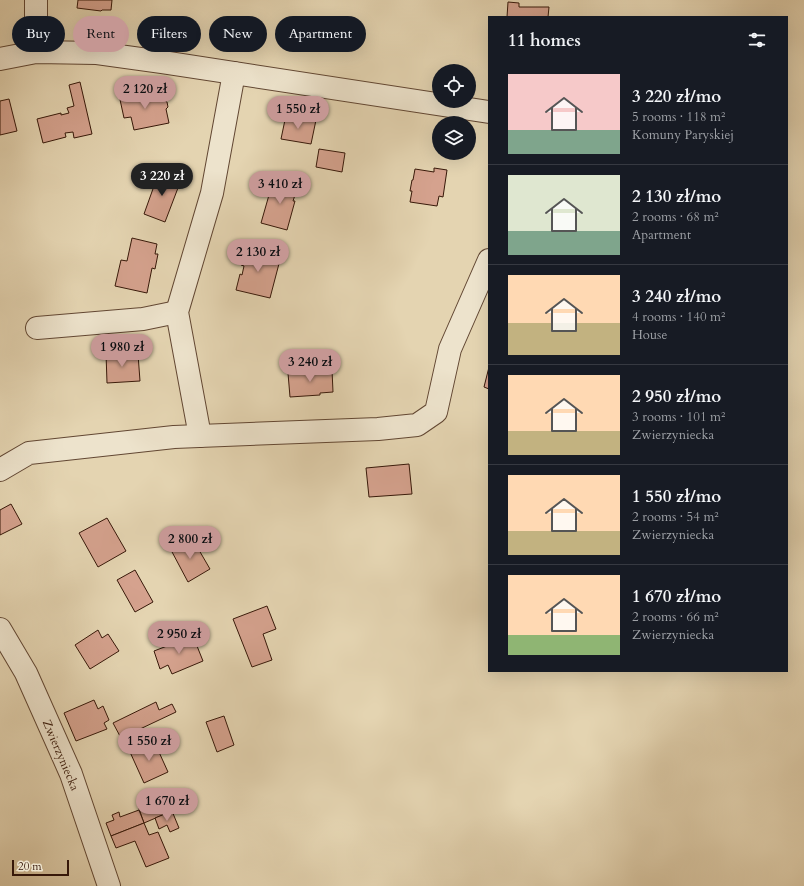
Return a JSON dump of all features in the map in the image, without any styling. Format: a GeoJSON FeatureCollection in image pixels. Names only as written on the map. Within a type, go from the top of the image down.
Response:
{"type":"FeatureCollection","features":[{"type":"Feature","properties":{"kind":"street"},"geometry":{"type":"LineString","coordinates":[[36,0],[36,16]]}},
{"type":"Feature","properties":{"kind":"street"},"geometry":{"type":"LineString","coordinates":[[0,59],[36,52],[97,54],[162,62],[488,112]]}},
{"type":"Feature","properties":{"kind":"street"},"geometry":{"type":"LineString","coordinates":[[200,436],[177,312],[212,193],[234,73]]}},
{"type":"Feature","properties":{"kind":"street"},"geometry":{"type":"LineString","coordinates":[[0,470],[29,453],[174,437],[378,429],[417,425],[436,412],[450,349],[488,262]]}},
{"type":"Feature","properties":{"kind":"street"},"geometry":{"type":"LineString","coordinates":[[37,328],[143,319],[177,312]]}},
{"type":"Feature","properties":{"kind":"street","name":"Zwierzyniecka"},"geometry":{"type":"LineString","coordinates":[[0,629],[26,673],[71,774],[109,886]]}},
{"type":"Feature","properties":{"kind":"building"},"geometry":{"type":"Polygon","coordinates":[[[78,0],[112,0],[111,10],[101,11],[77,8],[78,0]]]}},
{"type":"Feature","properties":{"kind":"building"},"geometry":{"type":"Polygon","coordinates":[[[508,2],[519,3],[519,7],[549,7],[548,16],[507,16],[508,2]]]}},
{"type":"Feature","properties":{"kind":"building"},"geometry":{"type":"Polygon","coordinates":[[[80,82],[92,134],[74,138],[73,132],[65,133],[66,137],[43,143],[37,119],[61,113],[61,115],[69,113],[67,108],[74,106],[69,85],[80,82]]]}},
{"type":"Feature","properties":{"kind":"building"},"geometry":{"type":"Polygon","coordinates":[[[138,91],[139,97],[163,92],[164,100],[167,102],[168,107],[166,109],[169,123],[134,130],[131,117],[124,118],[119,95],[138,91]]]}},
{"type":"Feature","properties":{"kind":"building"},"geometry":{"type":"Polygon","coordinates":[[[9,99],[17,131],[0,135],[0,101],[9,99]]]}},
{"type":"Feature","properties":{"kind":"building"},"geometry":{"type":"Polygon","coordinates":[[[286,115],[316,120],[311,144],[281,139],[286,115]]]}},
{"type":"Feature","properties":{"kind":"building"},"geometry":{"type":"Polygon","coordinates":[[[319,149],[345,153],[342,172],[316,167],[319,149]]]}},
{"type":"Feature","properties":{"kind":"building"},"geometry":{"type":"Polygon","coordinates":[[[434,168],[447,170],[443,197],[439,196],[437,206],[410,202],[412,191],[410,191],[415,169],[434,172],[434,168]]]}},
{"type":"Feature","properties":{"kind":"building"},"geometry":{"type":"Polygon","coordinates":[[[159,172],[181,180],[165,222],[144,214],[159,172]]]}},
{"type":"Feature","properties":{"kind":"building"},"geometry":{"type":"Polygon","coordinates":[[[274,179],[298,186],[293,201],[295,201],[287,230],[261,223],[274,179]]]}},
{"type":"Feature","properties":{"kind":"building"},"geometry":{"type":"Polygon","coordinates":[[[132,238],[157,244],[155,254],[158,254],[155,269],[152,268],[147,293],[115,286],[121,260],[127,261],[132,238]]]}},
{"type":"Feature","properties":{"kind":"building"},"geometry":{"type":"Polygon","coordinates":[[[246,247],[281,256],[270,298],[236,290],[240,274],[242,275],[244,266],[241,265],[246,247]]]}},
{"type":"Feature","properties":{"kind":"building"},"geometry":{"type":"Polygon","coordinates":[[[118,352],[118,355],[138,354],[140,381],[107,383],[106,353],[118,352]]]}},
{"type":"Feature","properties":{"kind":"building"},"geometry":{"type":"Polygon","coordinates":[[[332,370],[333,392],[320,393],[320,395],[290,397],[288,373],[332,370]]]}},
{"type":"Feature","properties":{"kind":"building"},"geometry":{"type":"Polygon","coordinates":[[[488,371],[488,389],[484,387],[488,371]]]}},
{"type":"Feature","properties":{"kind":"building"},"geometry":{"type":"Polygon","coordinates":[[[409,464],[412,494],[369,497],[366,468],[409,464]]]}},
{"type":"Feature","properties":{"kind":"building"},"geometry":{"type":"Polygon","coordinates":[[[11,504],[22,524],[0,535],[0,510],[11,504]]]}},
{"type":"Feature","properties":{"kind":"building"},"geometry":{"type":"Polygon","coordinates":[[[107,518],[126,551],[98,567],[79,533],[107,518]]]}},
{"type":"Feature","properties":{"kind":"building"},"geometry":{"type":"Polygon","coordinates":[[[192,538],[210,569],[188,582],[171,550],[192,538]]]}},
{"type":"Feature","properties":{"kind":"building"},"geometry":{"type":"Polygon","coordinates":[[[135,570],[153,602],[135,612],[117,580],[135,570]]]}},
{"type":"Feature","properties":{"kind":"building"},"geometry":{"type":"Polygon","coordinates":[[[267,606],[276,629],[263,634],[272,660],[252,667],[233,619],[267,606]]]}},
{"type":"Feature","properties":{"kind":"building"},"geometry":{"type":"Polygon","coordinates":[[[98,630],[102,638],[108,634],[119,651],[90,669],[75,645],[98,630]]]}},
{"type":"Feature","properties":{"kind":"building"},"geometry":{"type":"Polygon","coordinates":[[[193,636],[203,661],[172,674],[168,665],[160,669],[154,651],[193,636]]]}},
{"type":"Feature","properties":{"kind":"building"},"geometry":{"type":"Polygon","coordinates":[[[94,700],[98,709],[103,706],[109,720],[104,723],[107,729],[76,741],[64,713],[94,700]]]}},
{"type":"Feature","properties":{"kind":"building"},"geometry":{"type":"Polygon","coordinates":[[[156,702],[159,710],[172,704],[176,712],[121,738],[113,723],[156,702]]]}},
{"type":"Feature","properties":{"kind":"building"},"geometry":{"type":"Polygon","coordinates":[[[224,716],[234,745],[217,752],[206,722],[224,716]]]}},
{"type":"Feature","properties":{"kind":"building"},"geometry":{"type":"Polygon","coordinates":[[[154,741],[168,772],[144,783],[130,752],[154,741]]]}},
{"type":"Feature","properties":{"kind":"building"},"geometry":{"type":"Polygon","coordinates":[[[167,798],[172,811],[144,823],[138,806],[145,804],[146,807],[167,798]]]}},
{"type":"Feature","properties":{"kind":"building"},"geometry":{"type":"Polygon","coordinates":[[[139,810],[144,823],[111,836],[106,823],[114,820],[112,815],[119,812],[120,817],[139,810]]]}},
{"type":"Feature","properties":{"kind":"building"},"geometry":{"type":"Polygon","coordinates":[[[172,811],[179,828],[170,832],[167,825],[159,829],[155,818],[172,811]]]}},
{"type":"Feature","properties":{"kind":"building"},"geometry":{"type":"Polygon","coordinates":[[[144,823],[149,835],[158,832],[169,858],[146,867],[135,841],[116,848],[111,836],[144,823]]]}}]}
